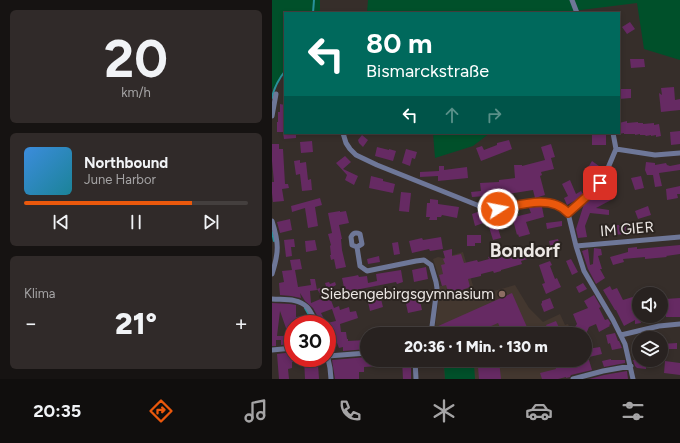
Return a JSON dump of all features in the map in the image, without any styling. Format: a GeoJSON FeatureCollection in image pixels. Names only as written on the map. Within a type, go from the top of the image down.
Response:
{"type":"FeatureCollection","features":[{"type":"Feature","properties":{"kind":"street"},"geometry":{"type":"LineString","coordinates":[[572,0],[577,12]]}},
{"type":"Feature","properties":{"kind":"street"},"geometry":{"type":"LineString","coordinates":[[272,116],[276,94]]}},
{"type":"Feature","properties":{"kind":"street"},"geometry":{"type":"LineString","coordinates":[[343,134],[346,143],[356,155],[377,166],[477,204],[498,209],[534,202],[544,202],[562,208],[568,213],[584,271],[621,335],[625,344],[633,379]]}},
{"type":"Feature","properties":{"kind":"street"},"geometry":{"type":"LineString","coordinates":[[568,213],[594,190],[605,175],[616,149],[613,134]]}},
{"type":"Feature","properties":{"kind":"street"},"geometry":{"type":"LineString","coordinates":[[616,149],[654,155],[680,153]]}},
{"type":"Feature","properties":{"kind":"street"},"geometry":{"type":"LineString","coordinates":[[272,221],[278,247],[277,259],[272,274]]}},
{"type":"Feature","properties":{"kind":"street","name":"IM GIER"},"geometry":{"type":"LineString","coordinates":[[576,246],[680,237]]}},
{"type":"Feature","properties":{"kind":"street"},"geometry":{"type":"LineString","coordinates":[[357,247],[360,266],[367,271],[424,260],[431,265],[437,288],[433,327]]}},
{"type":"Feature","properties":{"kind":"street"},"geometry":{"type":"LineString","coordinates":[[272,299],[299,301],[307,307],[312,315]]}},
{"type":"Feature","properties":{"kind":"street"},"geometry":{"type":"LineString","coordinates":[[621,335],[659,326],[680,324]]}},
{"type":"Feature","properties":{"kind":"street"},"geometry":{"type":"LineString","coordinates":[[272,350],[284,349]]}},
{"type":"Feature","properties":{"kind":"street"},"geometry":{"type":"LineString","coordinates":[[336,355],[360,353]]}},
{"type":"Feature","properties":{"kind":"street"},"geometry":{"type":"LineString","coordinates":[[573,379],[631,366]]}},
{"type":"Feature","properties":{"kind":"street"},"geometry":{"type":"LineString","coordinates":[[330,367],[331,379]]}},
{"type":"Feature","properties":{"kind":"street"},"geometry":{"type":"LineString","coordinates":[[415,367],[416,379]]}},
{"type":"Feature","properties":{"kind":"shaded area","name":"Siebengebirgsgymnasium"},"geometry":{"type":"Polygon","coordinates":[[[463,252],[476,296],[515,285],[529,308],[543,322],[560,314],[565,325],[568,324],[569,327],[435,327],[440,286],[442,286],[433,259],[438,257],[443,258],[463,252]]]}},
{"type":"Feature","properties":{"kind":"shaded area"},"geometry":{"type":"Polygon","coordinates":[[[444,367],[562,367],[565,377],[558,379],[445,379],[444,367]]]}},
{"type":"Feature","properties":{"kind":"green space"},"geometry":{"type":"Polygon","coordinates":[[[272,0],[320,0],[320,12],[284,12],[284,73],[272,90],[272,0]]]}},
{"type":"Feature","properties":{"kind":"green space"},"geometry":{"type":"Polygon","coordinates":[[[368,0],[680,0],[680,60],[644,49],[637,3],[571,12],[367,12],[368,0]]]}},
{"type":"Feature","properties":{"kind":"green space"},"geometry":{"type":"Polygon","coordinates":[[[433,134],[489,134],[473,146],[435,158],[433,134]]]}},
{"type":"Feature","properties":{"kind":"green space"},"geometry":{"type":"Polygon","coordinates":[[[444,367],[474,367],[475,379],[445,379],[444,367]]]}},
{"type":"Feature","properties":{"kind":"building"},"geometry":{"type":"Polygon","coordinates":[[[630,22],[635,29],[627,34],[622,27],[630,22]]]}},
{"type":"Feature","properties":{"kind":"building"},"geometry":{"type":"Polygon","coordinates":[[[630,59],[644,59],[645,67],[631,68],[630,59]]]}},
{"type":"Feature","properties":{"kind":"building"},"geometry":{"type":"Polygon","coordinates":[[[674,87],[675,100],[680,99],[680,110],[661,112],[659,93],[662,95],[661,88],[674,87]]]}},
{"type":"Feature","properties":{"kind":"building"},"geometry":{"type":"Polygon","coordinates":[[[620,89],[631,89],[631,98],[620,99],[620,89]]]}},
{"type":"Feature","properties":{"kind":"building"},"geometry":{"type":"Polygon","coordinates":[[[280,104],[284,105],[284,132],[277,132],[278,112],[280,112],[280,104]]]}},
{"type":"Feature","properties":{"kind":"building"},"geometry":{"type":"Polygon","coordinates":[[[627,121],[627,123],[638,122],[643,124],[659,124],[661,136],[656,137],[656,135],[646,136],[640,134],[620,134],[620,123],[627,121]]]}},
{"type":"Feature","properties":{"kind":"building"},"geometry":{"type":"Polygon","coordinates":[[[680,131],[680,144],[671,145],[670,132],[680,131]]]}},
{"type":"Feature","properties":{"kind":"building"},"geometry":{"type":"Polygon","coordinates":[[[283,133],[296,134],[296,138],[284,139],[283,133]]]}},
{"type":"Feature","properties":{"kind":"building"},"geometry":{"type":"Polygon","coordinates":[[[362,135],[368,140],[363,147],[358,140],[362,135]]]}},
{"type":"Feature","properties":{"kind":"building"},"geometry":{"type":"Polygon","coordinates":[[[592,135],[606,135],[606,145],[592,145],[592,135]]]}},
{"type":"Feature","properties":{"kind":"building"},"geometry":{"type":"Polygon","coordinates":[[[509,140],[512,149],[481,161],[476,148],[482,146],[484,150],[497,145],[497,143],[509,140]]]}},
{"type":"Feature","properties":{"kind":"building"},"geometry":{"type":"Polygon","coordinates":[[[312,141],[313,152],[301,153],[300,142],[312,141]]]}},
{"type":"Feature","properties":{"kind":"building"},"geometry":{"type":"Polygon","coordinates":[[[272,144],[279,144],[279,149],[283,149],[285,184],[288,184],[289,188],[282,189],[284,201],[273,202],[272,182],[274,182],[272,144]]]}},
{"type":"Feature","properties":{"kind":"building"},"geometry":{"type":"Polygon","coordinates":[[[551,144],[555,157],[551,158],[554,169],[541,172],[542,175],[540,176],[545,195],[535,198],[533,190],[502,195],[472,197],[471,192],[481,191],[480,183],[499,182],[499,180],[515,178],[514,165],[522,166],[545,160],[541,147],[551,144]]]}},
{"type":"Feature","properties":{"kind":"building"},"geometry":{"type":"Polygon","coordinates":[[[377,147],[396,151],[393,161],[375,156],[377,147]]]}},
{"type":"Feature","properties":{"kind":"building"},"geometry":{"type":"Polygon","coordinates":[[[406,149],[417,152],[415,159],[412,158],[410,166],[402,163],[406,149]]]}},
{"type":"Feature","properties":{"kind":"building"},"geometry":{"type":"Polygon","coordinates":[[[345,156],[351,162],[343,169],[358,176],[354,185],[345,180],[347,175],[336,163],[345,156]]]}},
{"type":"Feature","properties":{"kind":"building"},"geometry":{"type":"Polygon","coordinates":[[[300,160],[300,163],[306,162],[308,180],[311,179],[312,190],[302,191],[300,174],[296,175],[294,161],[300,160]]]}},
{"type":"Feature","properties":{"kind":"building"},"geometry":{"type":"Polygon","coordinates":[[[592,161],[599,166],[595,172],[600,175],[597,179],[594,177],[596,181],[594,184],[587,179],[588,177],[584,174],[592,161]]]}},
{"type":"Feature","properties":{"kind":"building"},"geometry":{"type":"Polygon","coordinates":[[[646,162],[655,163],[655,165],[666,163],[670,166],[680,164],[680,170],[659,173],[662,186],[655,187],[653,175],[647,175],[645,170],[646,162]]]}},
{"type":"Feature","properties":{"kind":"building"},"geometry":{"type":"Polygon","coordinates":[[[439,166],[444,166],[444,170],[467,167],[468,178],[438,181],[438,176],[420,177],[420,172],[439,171],[439,166]]]}},
{"type":"Feature","properties":{"kind":"building"},"geometry":{"type":"Polygon","coordinates":[[[610,173],[617,177],[611,187],[604,183],[610,173]]]}},
{"type":"Feature","properties":{"kind":"building"},"geometry":{"type":"Polygon","coordinates":[[[371,176],[395,184],[393,193],[369,188],[371,176]]]}},
{"type":"Feature","properties":{"kind":"building"},"geometry":{"type":"Polygon","coordinates":[[[641,176],[644,188],[635,190],[631,178],[641,176]]]}},
{"type":"Feature","properties":{"kind":"building"},"geometry":{"type":"Polygon","coordinates":[[[570,180],[576,194],[581,191],[583,194],[567,205],[564,198],[568,196],[562,184],[570,180]]]}},
{"type":"Feature","properties":{"kind":"building"},"geometry":{"type":"Polygon","coordinates":[[[680,186],[680,194],[677,194],[678,198],[667,200],[666,189],[680,186]]]}},
{"type":"Feature","properties":{"kind":"building"},"geometry":{"type":"Polygon","coordinates":[[[401,192],[411,193],[409,212],[399,211],[401,192]]]}},
{"type":"Feature","properties":{"kind":"building"},"geometry":{"type":"Polygon","coordinates":[[[608,193],[611,200],[596,208],[609,210],[609,215],[590,213],[585,226],[587,237],[578,238],[576,229],[584,204],[594,195],[596,198],[608,193]]]}},
{"type":"Feature","properties":{"kind":"building"},"geometry":{"type":"Polygon","coordinates":[[[320,198],[322,205],[315,207],[318,226],[308,228],[305,208],[292,212],[291,206],[320,198]]]}},
{"type":"Feature","properties":{"kind":"building"},"geometry":{"type":"Polygon","coordinates":[[[430,199],[438,200],[438,204],[459,207],[457,218],[442,215],[441,217],[437,217],[437,220],[429,220],[430,217],[426,217],[427,203],[430,203],[430,199]]]}},
{"type":"Feature","properties":{"kind":"building"},"geometry":{"type":"Polygon","coordinates":[[[648,206],[651,215],[638,219],[635,211],[648,206]]]}},
{"type":"Feature","properties":{"kind":"building"},"geometry":{"type":"Polygon","coordinates":[[[542,207],[544,217],[526,222],[530,234],[519,237],[518,234],[517,235],[513,220],[515,220],[514,217],[531,213],[529,208],[542,207]]]}},
{"type":"Feature","properties":{"kind":"building"},"geometry":{"type":"Polygon","coordinates":[[[346,211],[349,223],[339,225],[346,267],[336,269],[334,259],[331,260],[330,255],[331,245],[328,234],[332,233],[328,213],[346,211]]]}},
{"type":"Feature","properties":{"kind":"building"},"geometry":{"type":"Polygon","coordinates":[[[480,211],[481,215],[484,215],[486,222],[475,226],[472,214],[480,211]]]}},
{"type":"Feature","properties":{"kind":"building"},"geometry":{"type":"Polygon","coordinates":[[[495,213],[503,213],[506,220],[498,223],[495,213]]]}},
{"type":"Feature","properties":{"kind":"building"},"geometry":{"type":"Polygon","coordinates":[[[290,219],[292,230],[280,233],[277,222],[290,219]]]}},
{"type":"Feature","properties":{"kind":"building"},"geometry":{"type":"Polygon","coordinates":[[[562,221],[562,226],[547,229],[546,223],[562,221]]]}},
{"type":"Feature","properties":{"kind":"building"},"geometry":{"type":"Polygon","coordinates":[[[497,225],[501,238],[493,240],[489,227],[497,225]]]}},
{"type":"Feature","properties":{"kind":"building"},"geometry":{"type":"Polygon","coordinates":[[[613,225],[634,225],[634,233],[604,235],[603,227],[613,227],[613,225]]]}},
{"type":"Feature","properties":{"kind":"building"},"geometry":{"type":"Polygon","coordinates":[[[467,235],[481,235],[481,243],[475,243],[475,246],[467,246],[467,235]]]}},
{"type":"Feature","properties":{"kind":"building"},"geometry":{"type":"Polygon","coordinates":[[[441,237],[443,249],[430,251],[429,249],[412,253],[409,241],[422,238],[423,240],[441,237]]]}},
{"type":"Feature","properties":{"kind":"building"},"geometry":{"type":"Polygon","coordinates":[[[294,239],[295,247],[291,247],[292,256],[286,257],[284,240],[294,239]]]}},
{"type":"Feature","properties":{"kind":"building"},"geometry":{"type":"Polygon","coordinates":[[[558,239],[561,248],[551,250],[549,241],[558,239]]]}},
{"type":"Feature","properties":{"kind":"building"},"geometry":{"type":"Polygon","coordinates":[[[315,240],[317,250],[306,252],[305,241],[315,240]]]}},
{"type":"Feature","properties":{"kind":"building"},"geometry":{"type":"Polygon","coordinates":[[[398,242],[400,254],[394,255],[392,243],[398,242]]]}},
{"type":"Feature","properties":{"kind":"building"},"geometry":{"type":"Polygon","coordinates":[[[680,245],[680,254],[666,256],[667,257],[623,259],[624,262],[613,265],[610,257],[628,252],[628,248],[637,247],[637,249],[680,245]]]}},
{"type":"Feature","properties":{"kind":"building"},"geometry":{"type":"Polygon","coordinates":[[[530,246],[534,257],[521,261],[522,264],[501,271],[494,273],[493,271],[468,279],[470,287],[462,290],[463,294],[450,298],[446,285],[442,286],[439,275],[443,274],[441,265],[445,264],[443,259],[445,258],[443,251],[452,249],[452,256],[461,254],[464,263],[477,260],[478,262],[489,259],[488,257],[497,255],[498,258],[520,252],[520,249],[530,246]]]}},
{"type":"Feature","properties":{"kind":"building"},"geometry":{"type":"Polygon","coordinates":[[[594,248],[601,249],[602,255],[598,256],[602,269],[600,269],[605,278],[596,284],[588,269],[582,251],[588,249],[590,265],[593,264],[594,248]]]}},
{"type":"Feature","properties":{"kind":"building"},"geometry":{"type":"Polygon","coordinates":[[[379,256],[380,262],[368,264],[367,259],[379,256]]]}},
{"type":"Feature","properties":{"kind":"building"},"geometry":{"type":"Polygon","coordinates":[[[300,259],[302,269],[295,270],[298,287],[311,285],[310,279],[315,279],[317,290],[310,291],[311,303],[323,298],[317,289],[326,286],[325,283],[329,282],[330,284],[335,282],[336,285],[327,290],[334,308],[339,306],[340,310],[349,307],[350,312],[356,311],[358,318],[340,324],[341,332],[346,332],[348,341],[360,340],[360,350],[343,351],[343,347],[339,348],[336,343],[336,315],[334,315],[332,309],[321,313],[322,315],[317,315],[313,308],[305,301],[300,293],[301,298],[280,295],[279,283],[284,282],[282,271],[292,270],[290,260],[300,259]]]}},
{"type":"Feature","properties":{"kind":"building"},"geometry":{"type":"Polygon","coordinates":[[[571,259],[578,272],[572,275],[566,261],[571,259]]]}},
{"type":"Feature","properties":{"kind":"building"},"geometry":{"type":"Polygon","coordinates":[[[550,261],[552,265],[550,266],[555,279],[557,278],[561,287],[546,294],[542,284],[545,283],[539,265],[550,261]]]}},
{"type":"Feature","properties":{"kind":"building"},"geometry":{"type":"Polygon","coordinates":[[[426,267],[428,279],[414,282],[412,270],[426,267]]]}},
{"type":"Feature","properties":{"kind":"building"},"geometry":{"type":"Polygon","coordinates":[[[401,270],[403,282],[345,292],[342,278],[358,275],[359,277],[367,276],[368,283],[377,281],[376,274],[401,270]]]}},
{"type":"Feature","properties":{"kind":"building"},"geometry":{"type":"Polygon","coordinates":[[[583,283],[587,289],[579,293],[576,287],[583,283]]]}},
{"type":"Feature","properties":{"kind":"building"},"geometry":{"type":"Polygon","coordinates":[[[610,286],[612,290],[617,288],[623,300],[632,297],[632,322],[624,326],[603,290],[610,286]]]}},
{"type":"Feature","properties":{"kind":"building"},"geometry":{"type":"Polygon","coordinates":[[[512,293],[527,327],[500,327],[498,323],[489,327],[436,327],[512,293]]]}},
{"type":"Feature","properties":{"kind":"building"},"geometry":{"type":"Polygon","coordinates":[[[594,295],[601,307],[599,308],[605,320],[608,319],[611,324],[609,325],[610,326],[599,332],[596,324],[589,327],[575,327],[577,324],[573,314],[588,308],[584,301],[594,295]]]}},
{"type":"Feature","properties":{"kind":"building"},"geometry":{"type":"Polygon","coordinates":[[[415,297],[416,302],[420,301],[422,310],[408,313],[405,299],[415,297]]]}},
{"type":"Feature","properties":{"kind":"building"},"geometry":{"type":"Polygon","coordinates":[[[550,298],[554,308],[544,312],[541,304],[542,301],[550,298]]]}},
{"type":"Feature","properties":{"kind":"building"},"geometry":{"type":"Polygon","coordinates":[[[680,298],[680,317],[668,317],[668,299],[680,298]]]}},
{"type":"Feature","properties":{"kind":"building"},"geometry":{"type":"Polygon","coordinates":[[[381,299],[383,307],[370,311],[368,302],[381,299]]]}},
{"type":"Feature","properties":{"kind":"building"},"geometry":{"type":"Polygon","coordinates":[[[272,303],[296,305],[296,315],[284,315],[284,322],[280,311],[277,336],[284,336],[284,345],[281,345],[281,340],[276,340],[276,346],[272,346],[272,303]]]}},
{"type":"Feature","properties":{"kind":"building"},"geometry":{"type":"Polygon","coordinates":[[[556,321],[559,327],[547,327],[546,325],[556,321]]]}},
{"type":"Feature","properties":{"kind":"building"},"geometry":{"type":"Polygon","coordinates":[[[615,333],[622,348],[612,350],[610,343],[608,344],[606,335],[615,333]]]}},
{"type":"Feature","properties":{"kind":"building"},"geometry":{"type":"Polygon","coordinates":[[[677,343],[677,349],[668,349],[668,344],[677,343]]]}},
{"type":"Feature","properties":{"kind":"building"},"geometry":{"type":"Polygon","coordinates":[[[600,347],[602,354],[592,356],[592,348],[600,347]]]}},
{"type":"Feature","properties":{"kind":"building"},"geometry":{"type":"Polygon","coordinates":[[[284,353],[284,367],[292,367],[288,369],[289,379],[279,379],[277,354],[284,353]]]}},
{"type":"Feature","properties":{"kind":"building"},"geometry":{"type":"Polygon","coordinates":[[[360,358],[360,367],[364,367],[364,372],[359,372],[359,379],[335,379],[333,367],[336,367],[336,360],[360,358]]]}},
{"type":"Feature","properties":{"kind":"building"},"geometry":{"type":"Polygon","coordinates":[[[611,359],[625,360],[625,363],[604,367],[602,361],[611,359]]]}},
{"type":"Feature","properties":{"kind":"building"},"geometry":{"type":"Polygon","coordinates":[[[668,361],[680,363],[680,375],[664,373],[664,367],[668,367],[668,361]]]}},
{"type":"Feature","properties":{"kind":"building"},"geometry":{"type":"Polygon","coordinates":[[[304,367],[318,367],[319,379],[305,379],[304,367]]]}},
{"type":"Feature","properties":{"kind":"building"},"geometry":{"type":"Polygon","coordinates":[[[402,367],[411,367],[411,379],[403,379],[402,367]]]}},
{"type":"Feature","properties":{"kind":"building"},"geometry":{"type":"Polygon","coordinates":[[[478,367],[500,367],[501,379],[479,379],[478,367]]]}},
{"type":"Feature","properties":{"kind":"building"},"geometry":{"type":"Polygon","coordinates":[[[555,367],[591,367],[592,370],[571,375],[570,377],[566,378],[542,379],[540,373],[556,369],[555,367]]]}},
{"type":"Feature","properties":{"kind":"building"},"geometry":{"type":"Polygon","coordinates":[[[636,367],[646,367],[646,369],[636,367]]]}},
{"type":"Feature","properties":{"kind":"building"},"geometry":{"type":"Polygon","coordinates":[[[627,371],[628,379],[589,379],[604,375],[627,371]]]}},
{"type":"Feature","properties":{"kind":"waterway"},"geometry":{"type":"LineString","coordinates":[[313,12],[314,0]]}},
{"type":"Feature","properties":{"kind":"waterway"},"geometry":{"type":"LineString","coordinates":[[272,98],[280,77],[284,72]]}},
{"type":"Feature","properties":{"kind":"waterway"},"geometry":{"type":"LineString","coordinates":[[272,232],[274,241]]}},
{"type":"Feature","properties":{"kind":"waterway"},"geometry":{"type":"LineString","coordinates":[[305,308],[309,315]]}},
{"type":"Feature","properties":{"kind":"place","name":"Siebengebirgsgymnasium"},"geometry":{"type":"Point","coordinates":[502,294]}},
{"type":"Feature","properties":{"kind":"district","name":"Bondorf"},"geometry":{"type":"Point","coordinates":[525,250]}},
{"type":"Feature","properties":{"kind":"route"},"geometry":{"type":"LineString","coordinates":[[498,209],[534,202],[544,202],[554,204],[568,213],[600,183]]}}]}
